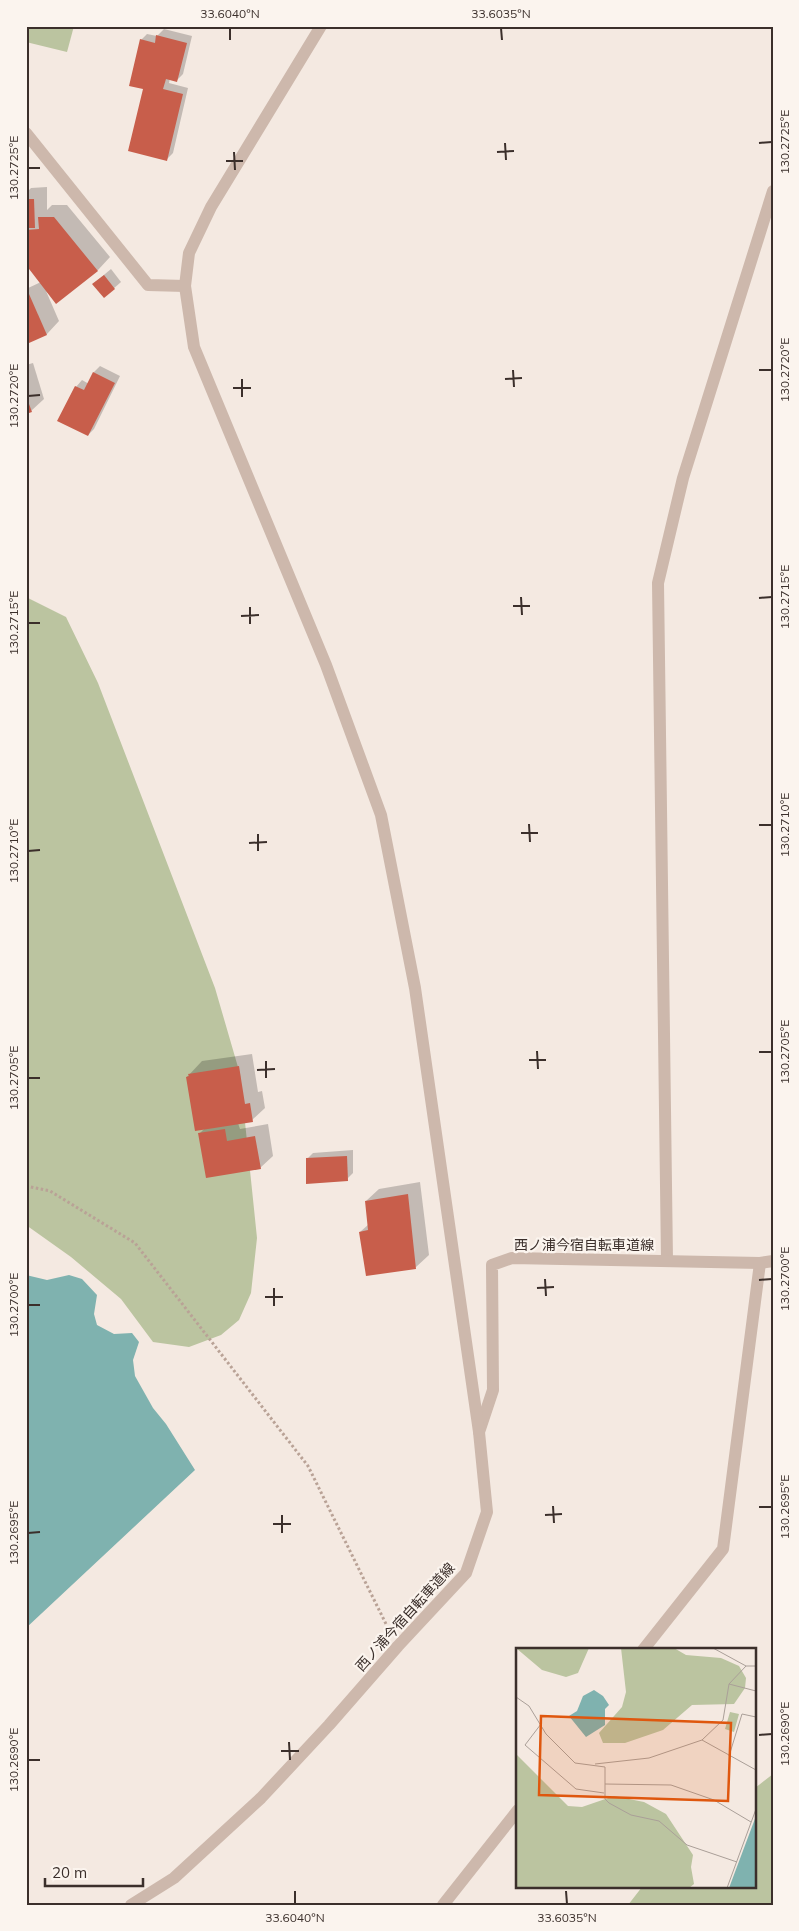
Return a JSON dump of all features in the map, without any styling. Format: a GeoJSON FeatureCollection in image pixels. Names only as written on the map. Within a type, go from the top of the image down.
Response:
{"type":"FeatureCollection","features":[{"type":"Feature","properties":{"kind":"street"},"geometry":{"type":"LineString","coordinates":[[321,26],[211,207],[188,253],[185,286],[194,347],[326,666],[381,815],[415,988],[479,1432]]}},
{"type":"Feature","properties":{"kind":"street"},"geometry":{"type":"LineString","coordinates":[[26,133],[148,285],[185,286]]}},
{"type":"Feature","properties":{"kind":"street"},"geometry":{"type":"LineString","coordinates":[[667,1260],[658,583],[684,478],[773,191]]}},
{"type":"Feature","properties":{"kind":"street","name":"西ノ浦今宿自転車道線"},"geometry":{"type":"LineString","coordinates":[[131,1905],[174,1878],[261,1798],[466,1573],[488,1512],[479,1432],[493,1390],[492,1265],[512,1258],[767,1262]]}},
{"type":"Feature","properties":{"kind":"street"},"geometry":{"type":"LineString","coordinates":[[646,1648],[723,1549],[767,1262]]}},
{"type":"Feature","properties":{"kind":"street"},"geometry":{"type":"LineString","coordinates":[[443,1905],[516,1813]]}},
{"type":"Feature","properties":{"kind":"path"},"geometry":{"type":"LineString","coordinates":[[26,1186],[50,1191],[135,1242],[308,1466],[398,1646]]}},
{"type":"Feature","properties":{"kind":"green space"},"geometry":{"type":"Polygon","coordinates":[[[26,26],[74,26],[67,52],[26,42],[26,26]]]}},
{"type":"Feature","properties":{"kind":"green space"},"geometry":{"type":"Polygon","coordinates":[[[26,597],[66,617],[98,683],[215,988],[240,1074],[257,1238],[251,1293],[239,1320],[221,1335],[189,1347],[153,1342],[121,1299],[71,1257],[26,1225],[26,597]]]}},
{"type":"Feature","properties":{"kind":"green space"},"geometry":{"type":"Polygon","coordinates":[[[773,1774],[773,1905],[628,1905],[641,1888],[756,1888],[756,1787],[773,1774]]]}},
{"type":"Feature","properties":{"kind":"water"},"geometry":{"type":"Polygon","coordinates":[[[26,1275],[47,1280],[69,1275],[82,1279],[97,1295],[94,1314],[97,1325],[114,1334],[132,1333],[139,1342],[133,1360],[135,1376],[153,1408],[166,1424],[195,1470],[26,1628],[26,1275]]]}},
{"type":"Feature","properties":{"kind":"building"},"geometry":{"type":"Polygon","coordinates":[[[156,35],[187,43],[177,82],[166,79],[163,89],[183,94],[167,161],[128,151],[143,89],[129,86],[140,39],[155,43],[156,35]]]}},
{"type":"Feature","properties":{"kind":"building"},"geometry":{"type":"Polygon","coordinates":[[[26,199],[34,199],[35,228],[26,228],[26,199]]]}},
{"type":"Feature","properties":{"kind":"building"},"geometry":{"type":"Polygon","coordinates":[[[38,217],[54,217],[98,271],[56,304],[26,265],[26,230],[39,229],[38,217]]]}},
{"type":"Feature","properties":{"kind":"building"},"geometry":{"type":"Polygon","coordinates":[[[104,275],[115,289],[104,298],[92,284],[104,275]]]}},
{"type":"Feature","properties":{"kind":"building"},"geometry":{"type":"Polygon","coordinates":[[[29,294],[47,335],[29,343],[26,342],[26,295],[29,294]]]}},
{"type":"Feature","properties":{"kind":"building"},"geometry":{"type":"Polygon","coordinates":[[[93,372],[115,383],[88,436],[57,421],[75,386],[84,390],[93,372]]]}},
{"type":"Feature","properties":{"kind":"building"},"geometry":{"type":"Polygon","coordinates":[[[26,396],[32,412],[26,414],[26,396]]]}},
{"type":"Feature","properties":{"kind":"building"},"geometry":{"type":"Polygon","coordinates":[[[239,1066],[245,1104],[250,1103],[253,1122],[195,1131],[186,1077],[189,1076],[188,1074],[239,1066]]]}},
{"type":"Feature","properties":{"kind":"building"},"geometry":{"type":"Polygon","coordinates":[[[225,1129],[227,1141],[255,1136],[261,1169],[206,1178],[198,1133],[225,1129]]]}},
{"type":"Feature","properties":{"kind":"building"},"geometry":{"type":"Polygon","coordinates":[[[347,1156],[348,1181],[306,1184],[306,1158],[347,1156]]]}},
{"type":"Feature","properties":{"kind":"building"},"geometry":{"type":"Polygon","coordinates":[[[408,1194],[416,1269],[366,1276],[359,1232],[368,1230],[365,1201],[408,1194]]]}}]}
